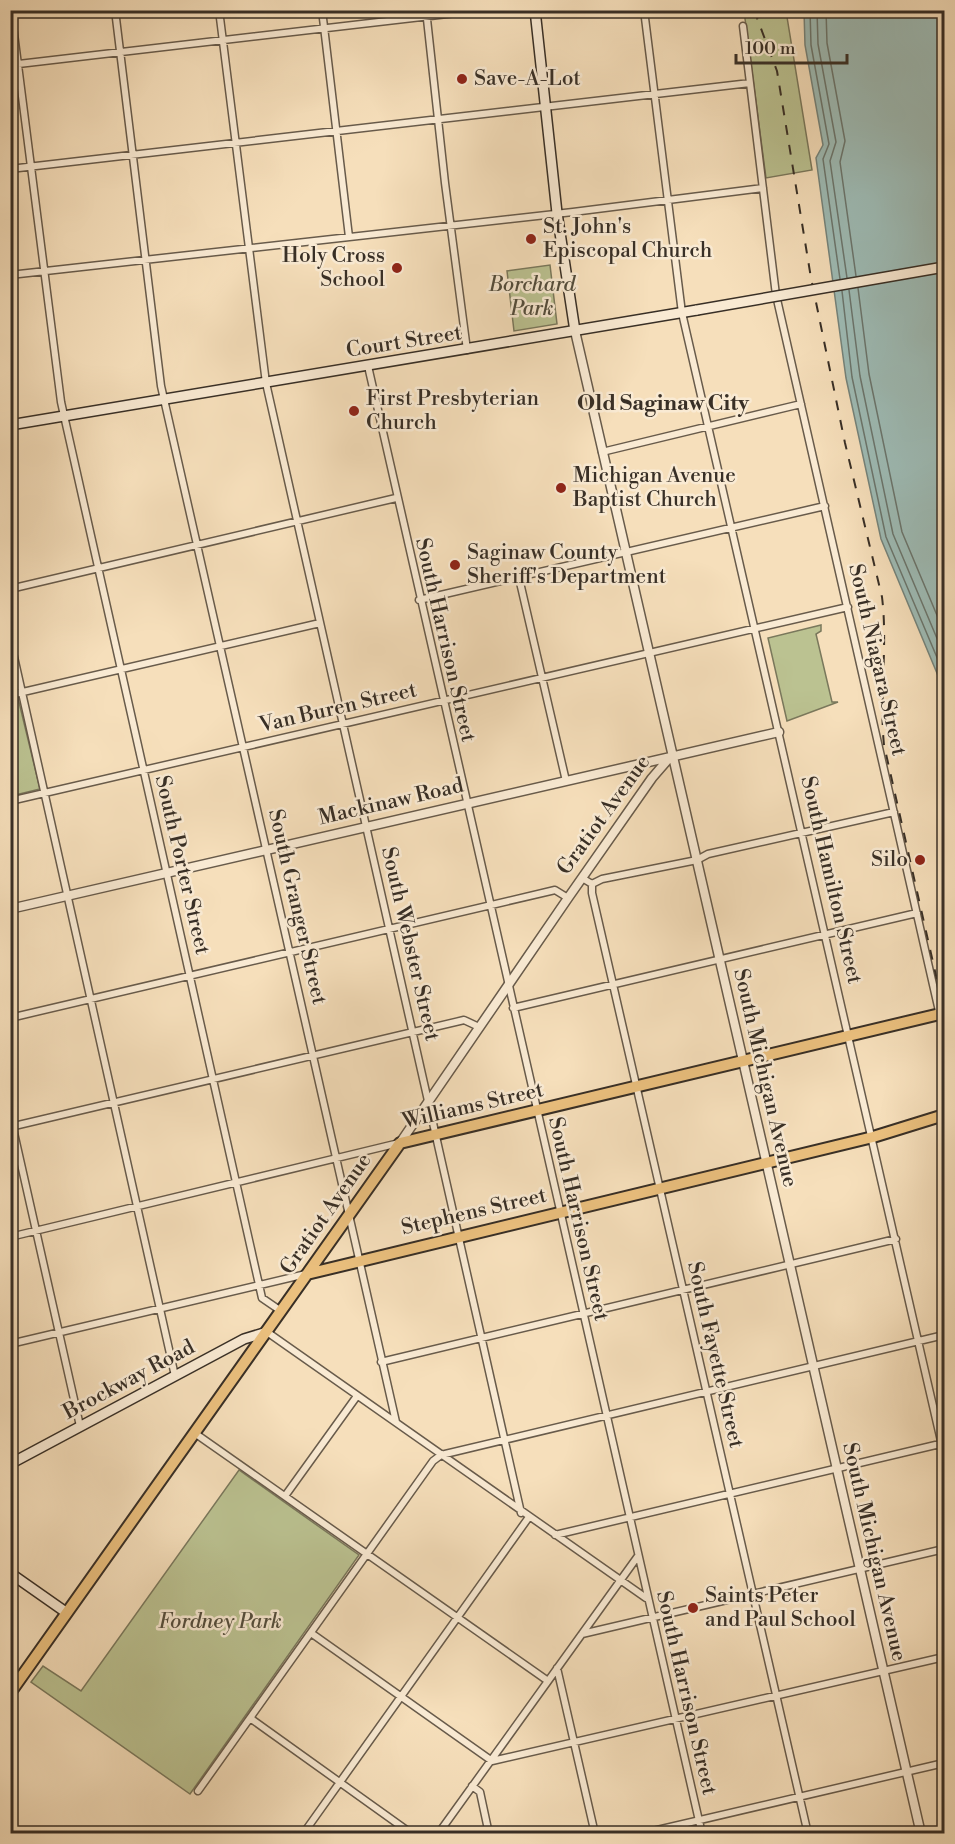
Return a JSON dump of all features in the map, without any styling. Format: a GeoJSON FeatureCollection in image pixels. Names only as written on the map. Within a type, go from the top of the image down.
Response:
{"type":"FeatureCollection","features":[{"type":"Feature","properties":{"kind":"highway","name":"Williams Street"},"geometry":{"type":"LineString","coordinates":[[400,1143],[942,1013]]}},
{"type":"Feature","properties":{"kind":"highway","name":"Stephens Street"},"geometry":{"type":"LineString","coordinates":[[307,1274],[873,1137],[945,1115]]}},
{"type":"Feature","properties":{"kind":"highway","name":"Gratiot Avenue"},"geometry":{"type":"LineString","coordinates":[[10,1693],[196,1434],[400,1143]]}},
{"type":"Feature","properties":{"kind":"main road"},"geometry":{"type":"LineString","coordinates":[[535,10],[557,213],[575,331]]}},
{"type":"Feature","properties":{"kind":"main road","name":"Court Street"},"geometry":{"type":"LineString","coordinates":[[10,425],[467,350],[945,267]]}},
{"type":"Feature","properties":{"kind":"main road","name":"Brockway Road"},"geometry":{"type":"LineString","coordinates":[[10,1464],[244,1339],[267,1332]]}},
{"type":"Feature","properties":{"kind":"main road"},"geometry":{"type":"LineString","coordinates":[[10,1573],[67,1613]]}},
{"type":"Feature","properties":{"kind":"street","name":"South Porter Street"},"geometry":{"type":"LineString","coordinates":[[11,10],[14,65],[31,167],[64,415],[262,1298],[281,1311]]}},
{"type":"Feature","properties":{"kind":"street","name":"South Granger Street"},"geometry":{"type":"LineString","coordinates":[[115,10],[161,386],[222,646],[396,1422]]}},
{"type":"Feature","properties":{"kind":"street","name":"South Webster Street"},"geometry":{"type":"LineString","coordinates":[[219,10],[247,248],[266,383],[521,1513]]}},
{"type":"Feature","properties":{"kind":"street"},"geometry":{"type":"LineString","coordinates":[[322,10],[349,237]]}},
{"type":"Feature","properties":{"kind":"street"},"geometry":{"type":"LineString","coordinates":[[14,65],[223,42],[426,14],[482,10]]}},
{"type":"Feature","properties":{"kind":"street","name":"South Hamilton Street"},"geometry":{"type":"LineString","coordinates":[[644,10],[682,313],[945,1454]]}},
{"type":"Feature","properties":{"kind":"street"},"geometry":{"type":"LineString","coordinates":[[426,14],[437,120],[467,350]]}},
{"type":"Feature","properties":{"kind":"street","name":"South Niagara Street"},"geometry":{"type":"LineString","coordinates":[[742,26],[776,295],[945,1033]]}},
{"type":"Feature","properties":{"kind":"street"},"geometry":{"type":"LineString","coordinates":[[10,169],[654,96],[750,83]]}},
{"type":"Feature","properties":{"kind":"street"},"geometry":{"type":"LineString","coordinates":[[10,275],[763,188]]}},
{"type":"Feature","properties":{"kind":"street","name":"South Michigan Avenue"},"geometry":{"type":"LineString","coordinates":[[575,331],[624,552],[697,860],[741,1062],[921,1833]]}},
{"type":"Feature","properties":{"kind":"street","name":"South Harrison Street"},"geometry":{"type":"LineString","coordinates":[[368,366],[419,600],[702,1833]]}},
{"type":"Feature","properties":{"kind":"street"},"geometry":{"type":"LineString","coordinates":[[602,453],[801,404]]}},
{"type":"Feature","properties":{"kind":"street"},"geometry":{"type":"LineString","coordinates":[[10,589],[396,498]]}},
{"type":"Feature","properties":{"kind":"street"},"geometry":{"type":"LineString","coordinates":[[419,600],[825,506]]}},
{"type":"Feature","properties":{"kind":"street"},"geometry":{"type":"LineString","coordinates":[[519,578],[566,781]]}},
{"type":"Feature","properties":{"kind":"street","name":"Van Buren Street"},"geometry":{"type":"LineString","coordinates":[[10,801],[848,607]]}},
{"type":"Feature","properties":{"kind":"street"},"geometry":{"type":"LineString","coordinates":[[10,695],[320,623]]}},
{"type":"Feature","properties":{"kind":"street"},"geometry":{"type":"LineString","coordinates":[[10,639],[175,1376]]}},
{"type":"Feature","properties":{"kind":"street","name":"Mackinaw Road"},"geometry":{"type":"LineString","coordinates":[[10,909],[671,755],[779,732]]}},
{"type":"Feature","properties":{"kind":"street","name":"Gratiot Avenue"},"geometry":{"type":"LineString","coordinates":[[400,1143],[568,898],[652,778],[671,755]]}},
{"type":"Feature","properties":{"kind":"street"},"geometry":{"type":"LineString","coordinates":[[582,878],[592,885],[602,879],[697,860],[708,854],[894,812]]}},
{"type":"Feature","properties":{"kind":"street","name":"South Fayette Street"},"geometry":{"type":"LineString","coordinates":[[592,885],[808,1833]]}},
{"type":"Feature","properties":{"kind":"street"},"geometry":{"type":"LineString","coordinates":[[10,1018],[555,890],[568,898]]}},
{"type":"Feature","properties":{"kind":"street"},"geometry":{"type":"LineString","coordinates":[[513,1008],[917,913]]}},
{"type":"Feature","properties":{"kind":"street"},"geometry":{"type":"LineString","coordinates":[[12,1127],[464,1020],[478,1028]]}},
{"type":"Feature","properties":{"kind":"street"},"geometry":{"type":"LineString","coordinates":[[10,1115],[80,1426]]}},
{"type":"Feature","properties":{"kind":"street","name":"Williams Street"},"geometry":{"type":"LineString","coordinates":[[10,1237],[400,1143]]}},
{"type":"Feature","properties":{"kind":"street"},"geometry":{"type":"LineString","coordinates":[[381,1362],[896,1239]]}},
{"type":"Feature","properties":{"kind":"street","name":"Stephens Street"},"geometry":{"type":"LineString","coordinates":[[10,1344],[260,1283],[307,1274]]}},
{"type":"Feature","properties":{"kind":"street"},"geometry":{"type":"LineString","coordinates":[[267,1332],[521,1513],[647,1598]]}},
{"type":"Feature","properties":{"kind":"street"},"geometry":{"type":"LineString","coordinates":[[198,1791],[433,1461],[441,1455],[945,1335]]}},
{"type":"Feature","properties":{"kind":"street"},"geometry":{"type":"LineString","coordinates":[[285,1496],[357,1396]]}},
{"type":"Feature","properties":{"kind":"street"},"geometry":{"type":"LineString","coordinates":[[196,1434],[548,1681]]}},
{"type":"Feature","properties":{"kind":"street"},"geometry":{"type":"LineString","coordinates":[[555,1535],[943,1443]]}},
{"type":"Feature","properties":{"kind":"street"},"geometry":{"type":"LineString","coordinates":[[303,1833],[529,1517]]}},
{"type":"Feature","properties":{"kind":"street"},"geometry":{"type":"LineString","coordinates":[[582,1634],[945,1549]]}},
{"type":"Feature","properties":{"kind":"street"},"geometry":{"type":"LineString","coordinates":[[438,1833],[638,1556]]}},
{"type":"Feature","properties":{"kind":"street"},"geometry":{"type":"LineString","coordinates":[[310,1633],[492,1761],[945,1657]]}},
{"type":"Feature","properties":{"kind":"street"},"geometry":{"type":"LineString","coordinates":[[557,1668],[595,1833]]}},
{"type":"Feature","properties":{"kind":"street"},"geometry":{"type":"LineString","coordinates":[[250,1718],[412,1833]]}},
{"type":"Feature","properties":{"kind":"street"},"geometry":{"type":"LineString","coordinates":[[640,1833],[945,1763]]}},
{"type":"Feature","properties":{"kind":"street"},"geometry":{"type":"LineString","coordinates":[[472,1786],[480,1792],[489,1833]]}},
{"type":"Feature","properties":{"kind":"green space"},"geometry":{"type":"Polygon","coordinates":[[[744,11],[786,11],[812,170],[766,178],[744,11]]]}},
{"type":"Feature","properties":{"kind":"green space","name":"Borchard Park"},"geometry":{"type":"Polygon","coordinates":[[[550,265],[557,324],[514,331],[507,271],[550,265]]]}},
{"type":"Feature","properties":{"kind":"green space"},"geometry":{"type":"Polygon","coordinates":[[[821,625],[821,631],[816,634],[832,702],[838,702],[787,721],[768,638],[821,625]]]}},
{"type":"Feature","properties":{"kind":"green space"},"geometry":{"type":"Polygon","coordinates":[[[18,698],[40,789],[11,796],[11,700],[18,698]]]}},
{"type":"Feature","properties":{"kind":"green space","name":"Fordney Park"},"geometry":{"type":"Polygon","coordinates":[[[239,1470],[359,1555],[190,1794],[31,1682],[43,1666],[81,1691],[239,1470]]]}},
{"type":"Feature","properties":{"kind":"water"},"geometry":{"type":"Polygon","coordinates":[[[804,11],[944,11],[944,681],[939,678],[881,539],[846,378],[816,158],[823,145],[805,45],[804,11]]]}},
{"type":"Feature","properties":{"kind":"railway"},"geometry":{"type":"LineString","coordinates":[[754,10],[777,71],[811,278],[845,443],[882,597],[884,745],[944,1011]]}},
{"type":"Feature","properties":{"kind":"place","name":"Save-A-Lot"},"geometry":{"type":"Point","coordinates":[462,79]}},
{"type":"Feature","properties":{"kind":"place","name":"St. John's Episcopal Church"},"geometry":{"type":"Point","coordinates":[531,239]}},
{"type":"Feature","properties":{"kind":"place","name":"Holy Cross School"},"geometry":{"type":"Point","coordinates":[397,268]}},
{"type":"Feature","properties":{"kind":"place","name":"First Presbyterian Church"},"geometry":{"type":"Point","coordinates":[354,411]}},
{"type":"Feature","properties":{"kind":"place","name":"Michigan Avenue Baptist Church"},"geometry":{"type":"Point","coordinates":[561,488]}},
{"type":"Feature","properties":{"kind":"place","name":"Saginaw County Sheriff's Department"},"geometry":{"type":"Point","coordinates":[455,565]}},
{"type":"Feature","properties":{"kind":"place","name":"Silo"},"geometry":{"type":"Point","coordinates":[920,860]}},
{"type":"Feature","properties":{"kind":"place","name":"Saints Peter and Paul School"},"geometry":{"type":"Point","coordinates":[693,1608]}},
{"type":"Feature","properties":{"kind":"district","name":"Old Saginaw City"},"geometry":{"type":"Point","coordinates":[663,403]}}]}
